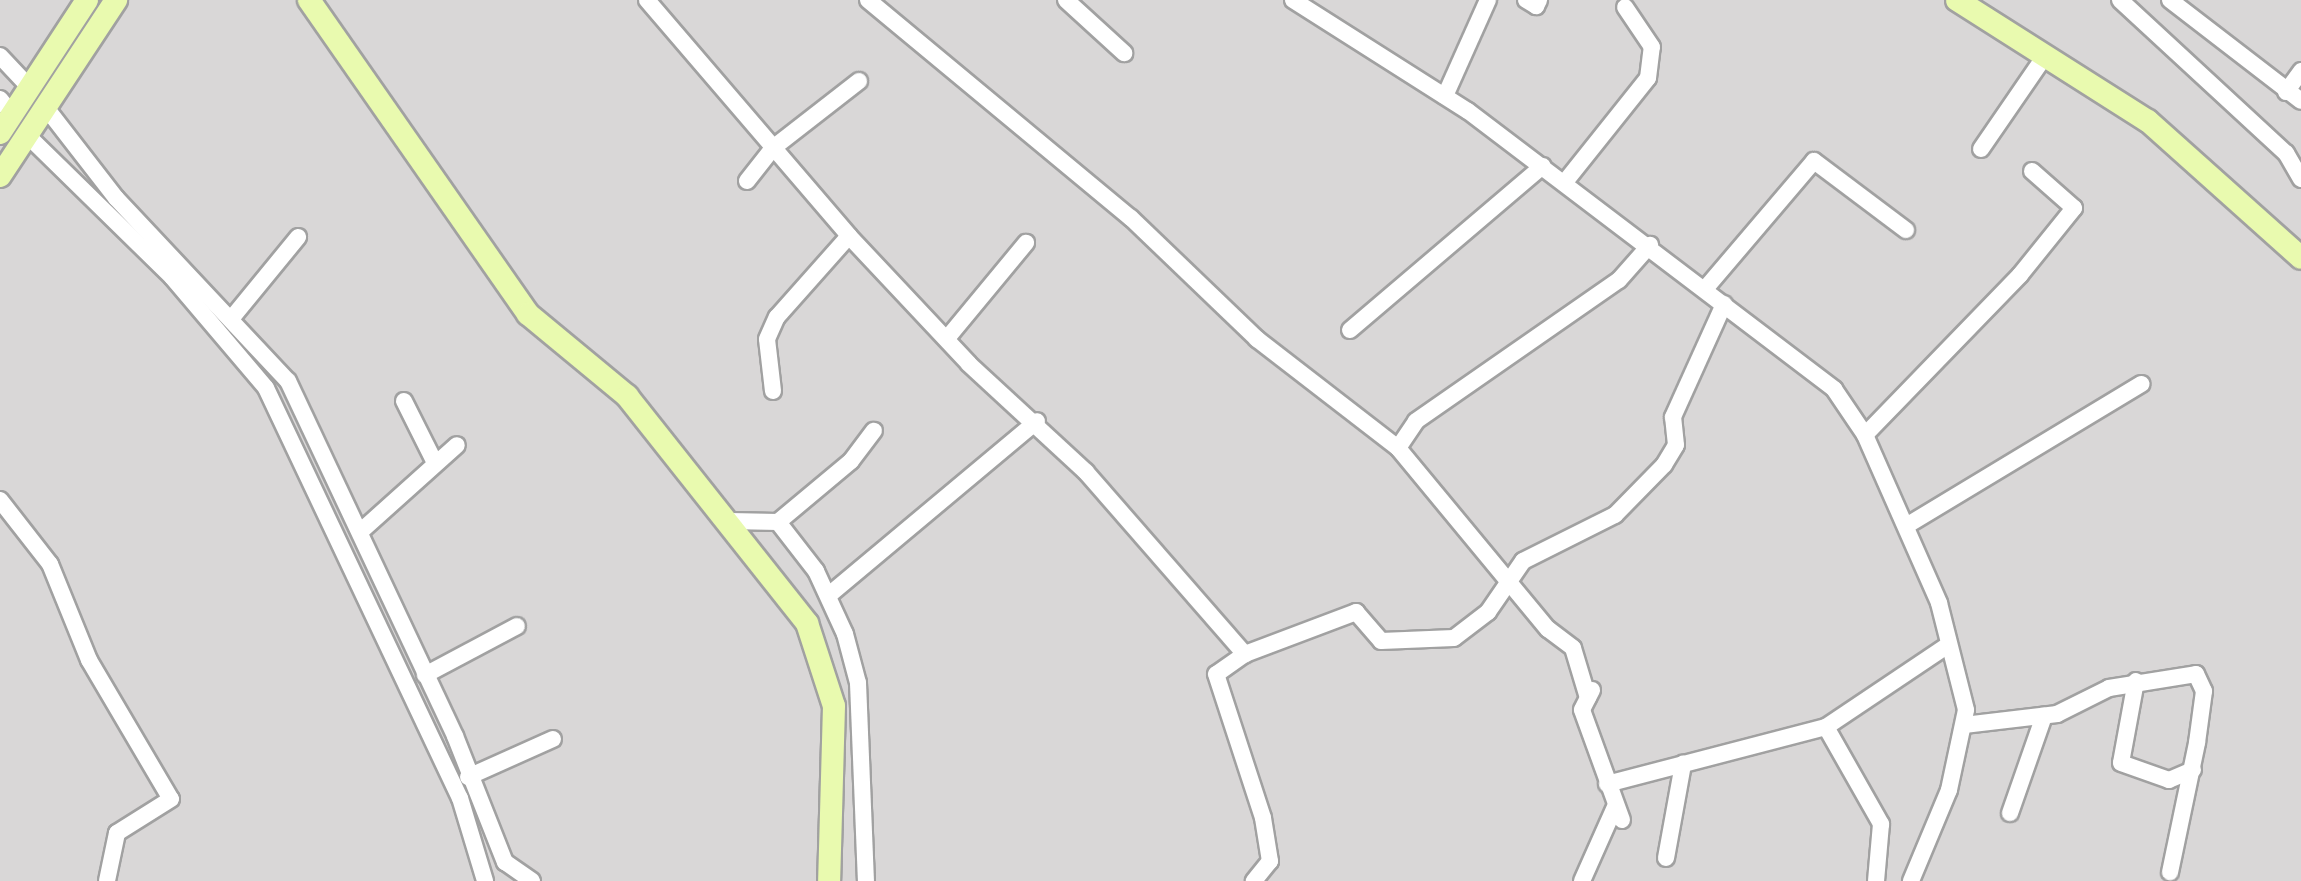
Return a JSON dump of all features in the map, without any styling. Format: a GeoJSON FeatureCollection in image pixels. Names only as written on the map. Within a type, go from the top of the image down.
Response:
{"type":"FeatureCollection","features":[{"type":"Feature","properties":{"kind":"street"},"geometry":{"type":"LineString","coordinates":[[4,115],[30,88],[87,0]]}},
{"type":"Feature","properties":{"kind":"street"},"geometry":{"type":"LineString","coordinates":[[0,176],[116,0]]}},
{"type":"Feature","properties":{"kind":"street"},"geometry":{"type":"LineString","coordinates":[[309,0],[528,314],[627,396],[730,521],[807,623],[824,667],[834,706],[829,881]]}},
{"type":"Feature","properties":{"kind":"street"},"geometry":{"type":"LineString","coordinates":[[647,0],[849,236],[949,336],[969,364],[1037,421],[1245,654]]}},
{"type":"Feature","properties":{"kind":"street"},"geometry":{"type":"LineString","coordinates":[[868,0],[1131,218],[1257,339],[1398,448],[1548,629],[1573,648],[1591,691],[1582,710],[1618,813],[1582,881]]}},
{"type":"Feature","properties":{"kind":"street"},"geometry":{"type":"LineString","coordinates":[[1066,0],[1124,53]]}},
{"type":"Feature","properties":{"kind":"street"},"geometry":{"type":"LineString","coordinates":[[1293,0],[1445,96],[1543,166],[1834,389],[1865,435],[1939,603],[1964,725],[1949,790],[1911,881]]}},
{"type":"Feature","properties":{"kind":"street"},"geometry":{"type":"LineString","coordinates":[[1445,96],[1488,0]]}},
{"type":"Feature","properties":{"kind":"street"},"geometry":{"type":"LineString","coordinates":[[1526,0],[1536,6],[1539,0]]}},
{"type":"Feature","properties":{"kind":"street"},"geometry":{"type":"LineString","coordinates":[[1957,0],[2148,121],[2301,258]]}},
{"type":"Feature","properties":{"kind":"street"},"geometry":{"type":"LineString","coordinates":[[2120,0],[2286,153],[2301,179]]}},
{"type":"Feature","properties":{"kind":"street"},"geometry":{"type":"LineString","coordinates":[[2170,0],[2301,101]]}},
{"type":"Feature","properties":{"kind":"street"},"geometry":{"type":"LineString","coordinates":[[1565,182],[1648,78],[1652,47],[1625,7]]}},
{"type":"Feature","properties":{"kind":"street"},"geometry":{"type":"LineString","coordinates":[[0,56],[30,88]]}},
{"type":"Feature","properties":{"kind":"street"},"geometry":{"type":"LineString","coordinates":[[1981,149],[2045,56]]}},
{"type":"Feature","properties":{"kind":"street"},"geometry":{"type":"LineString","coordinates":[[2286,92],[2301,71]]}},
{"type":"Feature","properties":{"kind":"street"},"geometry":{"type":"LineString","coordinates":[[747,181],[773,148],[859,81]]}},
{"type":"Feature","properties":{"kind":"street"},"geometry":{"type":"LineString","coordinates":[[47,109],[101,182],[288,381],[425,675],[505,862],[532,881]]}},
{"type":"Feature","properties":{"kind":"street"},"geometry":{"type":"LineString","coordinates":[[28,136],[172,277],[266,388],[460,798],[485,881]]}},
{"type":"Feature","properties":{"kind":"street"},"geometry":{"type":"LineString","coordinates":[[1705,289],[1814,161],[1906,230]]}},
{"type":"Feature","properties":{"kind":"street"},"geometry":{"type":"LineString","coordinates":[[1350,330],[1543,166]]}},
{"type":"Feature","properties":{"kind":"street"},"geometry":{"type":"LineString","coordinates":[[1865,435],[2020,275],[2074,208],[2032,171]]}},
{"type":"Feature","properties":{"kind":"street"},"geometry":{"type":"LineString","coordinates":[[773,391],[767,339],[777,317],[849,236]]}},
{"type":"Feature","properties":{"kind":"street"},"geometry":{"type":"LineString","coordinates":[[231,319],[298,237]]}},
{"type":"Feature","properties":{"kind":"street"},"geometry":{"type":"LineString","coordinates":[[949,336],[1026,243]]}},
{"type":"Feature","properties":{"kind":"street"},"geometry":{"type":"LineString","coordinates":[[1398,448],[1416,421],[1619,280],[1650,245]]}},
{"type":"Feature","properties":{"kind":"street"},"geometry":{"type":"LineString","coordinates":[[1254,881],[1270,861],[1263,818],[1216,674],[1245,654],[1356,612],[1381,641],[1454,638],[1511,582],[1523,561],[1615,515],[1664,465],[1676,445],[1673,417],[1724,304]]}},
{"type":"Feature","properties":{"kind":"street"},"geometry":{"type":"LineString","coordinates":[[1906,526],[2141,384]]}},
{"type":"Feature","properties":{"kind":"street"},"geometry":{"type":"LineString","coordinates":[[404,401],[435,463]]}},
{"type":"Feature","properties":{"kind":"street"},"geometry":{"type":"LineString","coordinates":[[829,595],[1037,421]]}},
{"type":"Feature","properties":{"kind":"street"},"geometry":{"type":"LineString","coordinates":[[730,521],[778,522],[851,461],[874,431]]}},
{"type":"Feature","properties":{"kind":"street"},"geometry":{"type":"LineString","coordinates":[[360,532],[457,445]]}},
{"type":"Feature","properties":{"kind":"street"},"geometry":{"type":"LineString","coordinates":[[0,500],[50,564],[89,660],[171,799],[117,833],[107,881]]}},
{"type":"Feature","properties":{"kind":"street"},"geometry":{"type":"LineString","coordinates":[[778,522],[829,595],[858,683],[866,881]]}},
{"type":"Feature","properties":{"kind":"street"},"geometry":{"type":"LineString","coordinates":[[425,675],[517,626]]}},
{"type":"Feature","properties":{"kind":"street"},"geometry":{"type":"LineString","coordinates":[[1607,784],[1826,727],[1948,645]]}},
{"type":"Feature","properties":{"kind":"street"},"geometry":{"type":"LineString","coordinates":[[1964,725],[2044,716],[2136,681],[2196,674],[2204,691],[2193,770],[2170,872]]}},
{"type":"Feature","properties":{"kind":"street"},"geometry":{"type":"LineString","coordinates":[[2136,681],[2121,763],[2169,780],[2193,770]]}},
{"type":"Feature","properties":{"kind":"street"},"geometry":{"type":"LineString","coordinates":[[2010,813],[2044,716]]}},
{"type":"Feature","properties":{"kind":"street"},"geometry":{"type":"LineString","coordinates":[[1826,727],[1881,824],[1876,881]]}},
{"type":"Feature","properties":{"kind":"street"},"geometry":{"type":"LineString","coordinates":[[468,777],[553,739]]}},
{"type":"Feature","properties":{"kind":"street"},"geometry":{"type":"LineString","coordinates":[[1666,858],[1683,764]]}},
{"type":"Feature","properties":{"kind":"shaded area"},"geometry":{"type":"Polygon","coordinates":[[[0,0],[2301,0],[2301,881],[0,881],[0,0]]]}}]}
